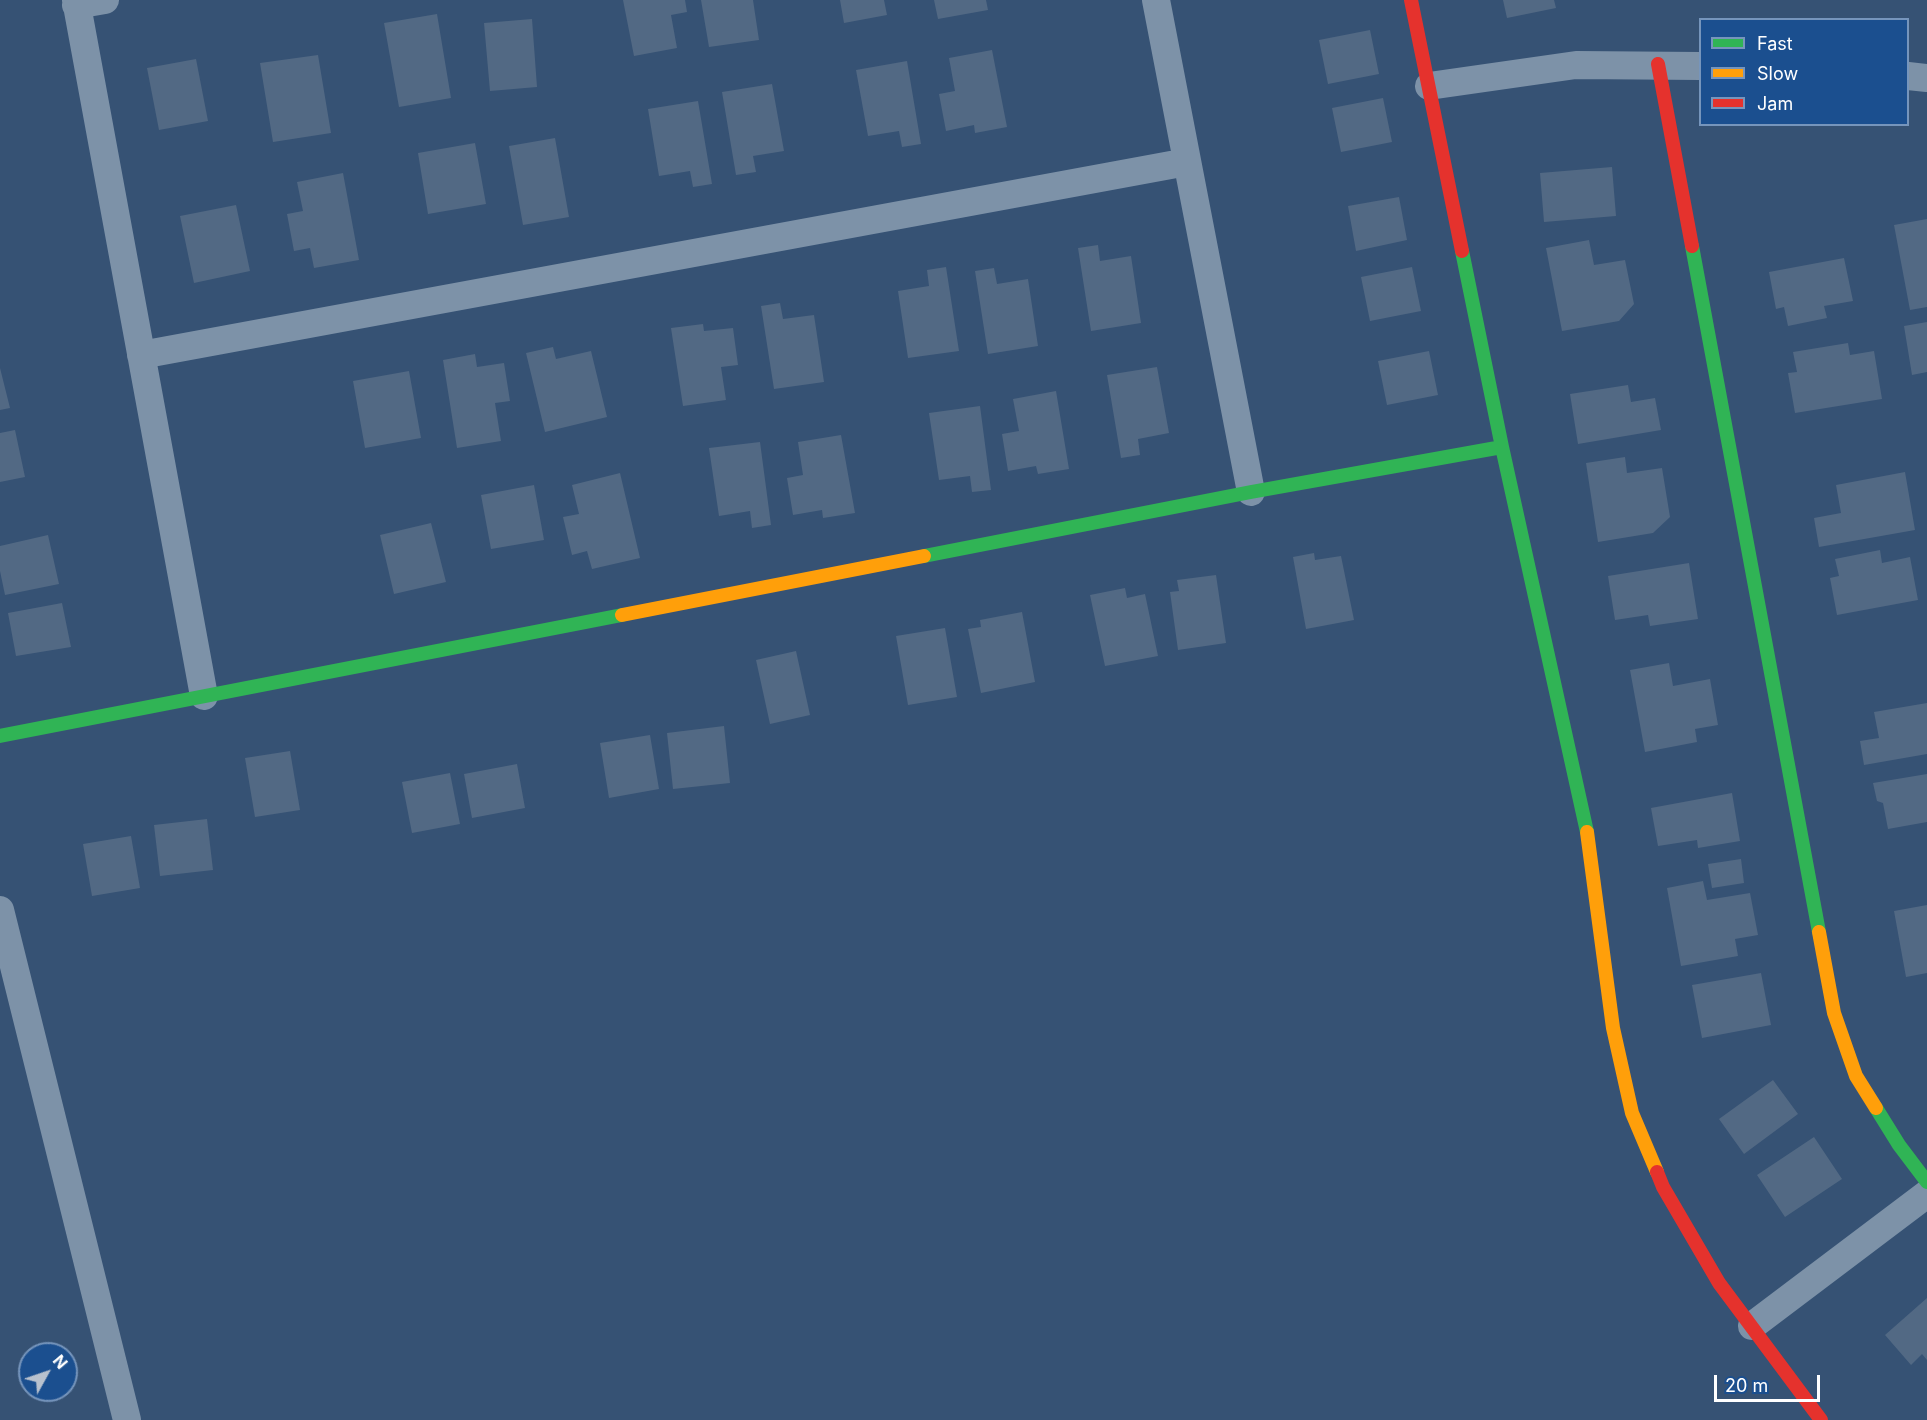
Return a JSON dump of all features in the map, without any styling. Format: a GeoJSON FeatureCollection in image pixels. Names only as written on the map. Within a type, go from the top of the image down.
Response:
{"type":"FeatureCollection","features":[{"type":"Feature","properties":{"kind":"street"},"geometry":{"type":"LineString","coordinates":[[105,0],[76,3],[204,696]]}},
{"type":"Feature","properties":{"kind":"street"},"geometry":{"type":"LineString","coordinates":[[1156,0],[1251,492]]}},
{"type":"Feature","properties":{"kind":"street"},"geometry":{"type":"LineString","coordinates":[[1411,0],[1502,447],[1585,817],[1613,1028],[1632,1113],[1663,1187],[1719,1283],[1821,1420]]}},
{"type":"Feature","properties":{"kind":"street"},"geometry":{"type":"LineString","coordinates":[[1658,64],[1834,1013],[1856,1076],[1899,1145],[1927,1182]]}},
{"type":"Feature","properties":{"kind":"street"},"geometry":{"type":"LineString","coordinates":[[1429,86],[1576,65],[1699,66]]}},
{"type":"Feature","properties":{"kind":"street"},"geometry":{"type":"LineString","coordinates":[[1909,76],[1927,78]]}},
{"type":"Feature","properties":{"kind":"street"},"geometry":{"type":"LineString","coordinates":[[141,355],[1187,162]]}},
{"type":"Feature","properties":{"kind":"street"},"geometry":{"type":"LineString","coordinates":[[0,736],[1251,492],[1502,447]]}},
{"type":"Feature","properties":{"kind":"street"},"geometry":{"type":"LineString","coordinates":[[0,910],[128,1420]]}},
{"type":"Feature","properties":{"kind":"street"},"geometry":{"type":"LineString","coordinates":[[1752,1326],[1927,1194]]}},
{"type":"Feature","properties":{"kind":"building"},"geometry":{"type":"Polygon","coordinates":[[[623,0],[685,0],[687,12],[671,15],[677,48],[634,56],[623,0]]]}},
{"type":"Feature","properties":{"kind":"building"},"geometry":{"type":"Polygon","coordinates":[[[701,0],[753,0],[759,40],[709,47],[701,0]]]}},
{"type":"Feature","properties":{"kind":"building"},"geometry":{"type":"Polygon","coordinates":[[[840,0],[884,0],[887,15],[844,23],[840,0]]]}},
{"type":"Feature","properties":{"kind":"building"},"geometry":{"type":"Polygon","coordinates":[[[934,0],[986,0],[988,10],[938,19],[934,0]]]}},
{"type":"Feature","properties":{"kind":"building"},"geometry":{"type":"Polygon","coordinates":[[[1503,0],[1554,0],[1556,8],[1507,18],[1503,0]]]}},
{"type":"Feature","properties":{"kind":"building"},"geometry":{"type":"Polygon","coordinates":[[[437,14],[451,98],[399,107],[384,23],[437,14]]]}},
{"type":"Feature","properties":{"kind":"building"},"geometry":{"type":"Polygon","coordinates":[[[532,19],[537,87],[490,91],[484,23],[532,19]]]}},
{"type":"Feature","properties":{"kind":"building"},"geometry":{"type":"Polygon","coordinates":[[[1370,30],[1379,74],[1328,84],[1319,40],[1370,30]]]}},
{"type":"Feature","properties":{"kind":"building"},"geometry":{"type":"Polygon","coordinates":[[[992,50],[1007,127],[975,133],[974,125],[946,131],[939,94],[955,91],[949,58],[992,50]]]}},
{"type":"Feature","properties":{"kind":"building"},"geometry":{"type":"Polygon","coordinates":[[[318,55],[331,133],[273,142],[260,63],[318,55]]]}},
{"type":"Feature","properties":{"kind":"building"},"geometry":{"type":"Polygon","coordinates":[[[196,59],[208,121],[159,130],[147,68],[196,59]]]}},
{"type":"Feature","properties":{"kind":"building"},"geometry":{"type":"Polygon","coordinates":[[[907,61],[921,144],[902,147],[899,131],[868,136],[856,70],[907,61]]]}},
{"type":"Feature","properties":{"kind":"building"},"geometry":{"type":"Polygon","coordinates":[[[772,84],[784,151],[753,156],[756,172],[736,175],[722,92],[772,84]]]}},
{"type":"Feature","properties":{"kind":"building"},"geometry":{"type":"Polygon","coordinates":[[[1383,98],[1392,142],[1341,152],[1332,108],[1383,98]]]}},
{"type":"Feature","properties":{"kind":"building"},"geometry":{"type":"Polygon","coordinates":[[[698,101],[712,184],[693,187],[690,171],[659,176],[648,109],[698,101]]]}},
{"type":"Feature","properties":{"kind":"building"},"geometry":{"type":"Polygon","coordinates":[[[555,138],[569,217],[523,225],[509,146],[555,138]]]}},
{"type":"Feature","properties":{"kind":"building"},"geometry":{"type":"Polygon","coordinates":[[[475,143],[486,204],[428,214],[418,153],[475,143]]]}},
{"type":"Feature","properties":{"kind":"building"},"geometry":{"type":"Polygon","coordinates":[[[1612,167],[1616,216],[1544,222],[1540,173],[1612,167]]]}},
{"type":"Feature","properties":{"kind":"building"},"geometry":{"type":"Polygon","coordinates":[[[343,173],[359,260],[314,268],[310,248],[294,251],[287,214],[303,211],[297,182],[343,173]]]}},
{"type":"Feature","properties":{"kind":"building"},"geometry":{"type":"Polygon","coordinates":[[[1399,197],[1407,240],[1356,251],[1348,206],[1399,197]]]}},
{"type":"Feature","properties":{"kind":"building"},"geometry":{"type":"Polygon","coordinates":[[[236,205],[250,271],[194,283],[180,216],[236,205]]]}},
{"type":"Feature","properties":{"kind":"building"},"geometry":{"type":"Polygon","coordinates":[[[1927,219],[1927,307],[1910,310],[1894,225],[1927,219]]]}},
{"type":"Feature","properties":{"kind":"building"},"geometry":{"type":"Polygon","coordinates":[[[1589,240],[1594,265],[1625,260],[1634,304],[1619,321],[1562,331],[1546,248],[1589,240]]]}},
{"type":"Feature","properties":{"kind":"building"},"geometry":{"type":"Polygon","coordinates":[[[1098,245],[1100,261],[1131,256],[1141,323],[1091,331],[1078,248],[1098,245]]]}},
{"type":"Feature","properties":{"kind":"building"},"geometry":{"type":"Polygon","coordinates":[[[1844,258],[1853,301],[1824,306],[1827,318],[1788,326],[1784,307],[1776,309],[1769,272],[1844,258]]]}},
{"type":"Feature","properties":{"kind":"building"},"geometry":{"type":"Polygon","coordinates":[[[946,267],[959,351],[908,358],[898,291],[929,286],[927,270],[946,267]]]}},
{"type":"Feature","properties":{"kind":"building"},"geometry":{"type":"Polygon","coordinates":[[[1412,267],[1421,311],[1370,321],[1361,277],[1412,267]]]}},
{"type":"Feature","properties":{"kind":"building"},"geometry":{"type":"Polygon","coordinates":[[[994,268],[997,284],[1028,279],[1038,346],[988,354],[975,271],[994,268]]]}},
{"type":"Feature","properties":{"kind":"building"},"geometry":{"type":"Polygon","coordinates":[[[780,303],[783,319],[814,315],[824,382],[774,389],[761,306],[780,303]]]}},
{"type":"Feature","properties":{"kind":"building"},"geometry":{"type":"Polygon","coordinates":[[[1927,322],[1927,372],[1912,375],[1904,326],[1927,322]]]}},
{"type":"Feature","properties":{"kind":"building"},"geometry":{"type":"Polygon","coordinates":[[[703,324],[704,331],[733,328],[738,365],[721,367],[726,400],[683,406],[671,328],[703,324]]]}},
{"type":"Feature","properties":{"kind":"building"},"geometry":{"type":"Polygon","coordinates":[[[1848,343],[1850,355],[1874,351],[1882,399],[1795,413],[1788,373],[1797,372],[1793,352],[1848,343]]]}},
{"type":"Feature","properties":{"kind":"building"},"geometry":{"type":"Polygon","coordinates":[[[553,347],[556,359],[591,351],[607,417],[545,432],[526,353],[553,347]]]}},
{"type":"Feature","properties":{"kind":"building"},"geometry":{"type":"Polygon","coordinates":[[[1429,351],[1438,395],[1387,405],[1378,361],[1429,351]]]}},
{"type":"Feature","properties":{"kind":"building"},"geometry":{"type":"Polygon","coordinates":[[[475,354],[477,367],[504,363],[510,401],[495,403],[501,441],[457,448],[443,360],[475,354]]]}},
{"type":"Feature","properties":{"kind":"building"},"geometry":{"type":"Polygon","coordinates":[[[1157,367],[1169,433],[1138,439],[1140,455],[1121,458],[1107,375],[1157,367]]]}},
{"type":"Feature","properties":{"kind":"building"},"geometry":{"type":"Polygon","coordinates":[[[0,368],[10,408],[0,410],[0,368]]]}},
{"type":"Feature","properties":{"kind":"building"},"geometry":{"type":"Polygon","coordinates":[[[409,371],[421,438],[365,448],[353,381],[409,371]]]}},
{"type":"Feature","properties":{"kind":"building"},"geometry":{"type":"Polygon","coordinates":[[[1628,385],[1631,402],[1655,398],[1661,430],[1578,444],[1570,394],[1628,385]]]}},
{"type":"Feature","properties":{"kind":"building"},"geometry":{"type":"Polygon","coordinates":[[[1056,391],[1069,469],[1038,474],[1036,466],[1008,471],[1002,434],[1019,431],[1013,399],[1056,391]]]}},
{"type":"Feature","properties":{"kind":"building"},"geometry":{"type":"Polygon","coordinates":[[[980,406],[991,490],[972,492],[970,476],[939,480],[929,413],[980,406]]]}},
{"type":"Feature","properties":{"kind":"building"},"geometry":{"type":"Polygon","coordinates":[[[15,430],[25,477],[0,482],[0,433],[15,430]]]}},
{"type":"Feature","properties":{"kind":"building"},"geometry":{"type":"Polygon","coordinates":[[[841,435],[855,513],[823,518],[822,510],[793,515],[787,478],[803,475],[798,442],[841,435]]]}},
{"type":"Feature","properties":{"kind":"building"},"geometry":{"type":"Polygon","coordinates":[[[760,442],[771,525],[752,528],[750,511],[719,516],[709,448],[760,442]]]}},
{"type":"Feature","properties":{"kind":"building"},"geometry":{"type":"Polygon","coordinates":[[[1625,457],[1627,473],[1662,468],[1670,517],[1653,533],[1598,542],[1586,463],[1625,457]]]}},
{"type":"Feature","properties":{"kind":"building"},"geometry":{"type":"Polygon","coordinates":[[[1905,472],[1915,530],[1819,547],[1814,518],[1841,513],[1836,485],[1905,472]]]}},
{"type":"Feature","properties":{"kind":"building"},"geometry":{"type":"Polygon","coordinates":[[[620,473],[640,558],[592,569],[587,551],[572,555],[563,517],[579,514],[572,485],[620,473]]]}},
{"type":"Feature","properties":{"kind":"building"},"geometry":{"type":"Polygon","coordinates":[[[534,485],[544,540],[491,549],[481,495],[534,485]]]}},
{"type":"Feature","properties":{"kind":"building"},"geometry":{"type":"Polygon","coordinates":[[[431,523],[446,582],[394,594],[380,535],[431,523]]]}},
{"type":"Feature","properties":{"kind":"building"},"geometry":{"type":"Polygon","coordinates":[[[48,535],[59,584],[5,595],[0,571],[0,546],[48,535]]]}},
{"type":"Feature","properties":{"kind":"building"},"geometry":{"type":"Polygon","coordinates":[[[1880,550],[1882,563],[1910,557],[1918,600],[1837,615],[1830,578],[1839,576],[1835,559],[1880,550]]]}},
{"type":"Feature","properties":{"kind":"building"},"geometry":{"type":"Polygon","coordinates":[[[1314,553],[1315,560],[1341,556],[1354,620],[1306,629],[1293,557],[1314,553]]]}},
{"type":"Feature","properties":{"kind":"building"},"geometry":{"type":"Polygon","coordinates":[[[1689,563],[1698,619],[1650,626],[1648,615],[1615,620],[1608,576],[1689,563]]]}},
{"type":"Feature","properties":{"kind":"building"},"geometry":{"type":"Polygon","coordinates":[[[1216,575],[1226,643],[1178,650],[1170,592],[1179,591],[1177,580],[1216,575]]]}},
{"type":"Feature","properties":{"kind":"building"},"geometry":{"type":"Polygon","coordinates":[[[1125,588],[1127,598],[1145,594],[1158,656],[1105,666],[1090,595],[1125,588]]]}},
{"type":"Feature","properties":{"kind":"building"},"geometry":{"type":"Polygon","coordinates":[[[62,603],[71,647],[16,656],[8,613],[62,603]]]}},
{"type":"Feature","properties":{"kind":"building"},"geometry":{"type":"Polygon","coordinates":[[[1022,612],[1035,682],[981,693],[968,629],[981,627],[980,620],[1022,612]]]}},
{"type":"Feature","properties":{"kind":"building"},"geometry":{"type":"Polygon","coordinates":[[[945,628],[957,697],[908,705],[896,636],[945,628]]]}},
{"type":"Feature","properties":{"kind":"building"},"geometry":{"type":"Polygon","coordinates":[[[796,651],[810,715],[770,724],[756,660],[796,651]]]}},
{"type":"Feature","properties":{"kind":"building"},"geometry":{"type":"Polygon","coordinates":[[[1669,663],[1673,686],[1710,679],[1718,725],[1695,729],[1697,742],[1645,752],[1630,670],[1669,663]]]}},
{"type":"Feature","properties":{"kind":"building"},"geometry":{"type":"Polygon","coordinates":[[[1927,703],[1927,754],[1864,765],[1860,741],[1879,738],[1874,712],[1927,703]]]}},
{"type":"Feature","properties":{"kind":"building"},"geometry":{"type":"Polygon","coordinates":[[[724,726],[730,783],[673,789],[667,733],[724,726]]]}},
{"type":"Feature","properties":{"kind":"building"},"geometry":{"type":"Polygon","coordinates":[[[650,735],[659,789],[609,798],[600,743],[650,735]]]}},
{"type":"Feature","properties":{"kind":"building"},"geometry":{"type":"Polygon","coordinates":[[[290,751],[300,810],[255,817],[245,758],[290,751]]]}},
{"type":"Feature","properties":{"kind":"building"},"geometry":{"type":"Polygon","coordinates":[[[517,764],[525,808],[472,818],[464,774],[517,764]]]}},
{"type":"Feature","properties":{"kind":"building"},"geometry":{"type":"Polygon","coordinates":[[[450,773],[460,824],[412,833],[402,782],[450,773]]]}},
{"type":"Feature","properties":{"kind":"building"},"geometry":{"type":"Polygon","coordinates":[[[1927,774],[1927,822],[1888,829],[1883,803],[1877,801],[1873,783],[1927,774]]]}},
{"type":"Feature","properties":{"kind":"building"},"geometry":{"type":"Polygon","coordinates":[[[1732,793],[1740,841],[1698,848],[1697,840],[1658,846],[1651,808],[1732,793]]]}},
{"type":"Feature","properties":{"kind":"building"},"geometry":{"type":"Polygon","coordinates":[[[207,819],[213,870],[160,876],[154,825],[207,819]]]}},
{"type":"Feature","properties":{"kind":"building"},"geometry":{"type":"Polygon","coordinates":[[[131,836],[140,888],[92,896],[83,844],[131,836]]]}},
{"type":"Feature","properties":{"kind":"building"},"geometry":{"type":"Polygon","coordinates":[[[1741,859],[1744,883],[1712,888],[1708,864],[1741,859]]]}},
{"type":"Feature","properties":{"kind":"building"},"geometry":{"type":"Polygon","coordinates":[[[1703,881],[1707,900],[1750,893],[1758,935],[1735,939],[1738,956],[1681,966],[1667,888],[1703,881]]]}},
{"type":"Feature","properties":{"kind":"building"},"geometry":{"type":"Polygon","coordinates":[[[1927,905],[1927,973],[1906,977],[1894,911],[1927,905]]]}},
{"type":"Feature","properties":{"kind":"building"},"geometry":{"type":"Polygon","coordinates":[[[1761,973],[1771,1025],[1702,1038],[1692,985],[1761,973]]]}},
{"type":"Feature","properties":{"kind":"building"},"geometry":{"type":"Polygon","coordinates":[[[1773,1080],[1798,1114],[1744,1154],[1719,1119],[1773,1080]]]}},
{"type":"Feature","properties":{"kind":"building"},"geometry":{"type":"Polygon","coordinates":[[[1814,1137],[1842,1179],[1785,1217],[1757,1175],[1814,1137]]]}},
{"type":"Feature","properties":{"kind":"building"},"geometry":{"type":"Polygon","coordinates":[[[1927,1298],[1927,1360],[1922,1354],[1911,1365],[1885,1335],[1927,1298]]]}},
{"type":"Feature","properties":{"kind":"traffic: fast"},"geometry":{"type":"LineString","coordinates":[[1692,246],[1819,932]]}},
{"type":"Feature","properties":{"kind":"traffic: fast"},"geometry":{"type":"LineString","coordinates":[[1462,251],[1502,447],[1587,832]]}},
{"type":"Feature","properties":{"kind":"traffic: fast"},"geometry":{"type":"LineString","coordinates":[[924,556],[1251,492],[1502,447]]}},
{"type":"Feature","properties":{"kind":"traffic: fast"},"geometry":{"type":"LineString","coordinates":[[0,736],[622,615]]}},
{"type":"Feature","properties":{"kind":"traffic: fast"},"geometry":{"type":"LineString","coordinates":[[1876,1108],[1899,1145],[1927,1182]]}},
{"type":"Feature","properties":{"kind":"traffic: slow"},"geometry":{"type":"LineString","coordinates":[[622,615],[924,556]]}},
{"type":"Feature","properties":{"kind":"traffic: slow"},"geometry":{"type":"LineString","coordinates":[[1587,832],[1613,1028],[1632,1113],[1657,1172]]}},
{"type":"Feature","properties":{"kind":"traffic: slow"},"geometry":{"type":"LineString","coordinates":[[1819,932],[1834,1013],[1856,1076],[1876,1108]]}},
{"type":"Feature","properties":{"kind":"traffic: jam"},"geometry":{"type":"LineString","coordinates":[[1411,0],[1462,251]]}},
{"type":"Feature","properties":{"kind":"traffic: jam"},"geometry":{"type":"LineString","coordinates":[[1658,64],[1692,246]]}},
{"type":"Feature","properties":{"kind":"traffic: jam"},"geometry":{"type":"LineString","coordinates":[[1657,1172],[1663,1187],[1719,1283],[1821,1420]]}}]}
